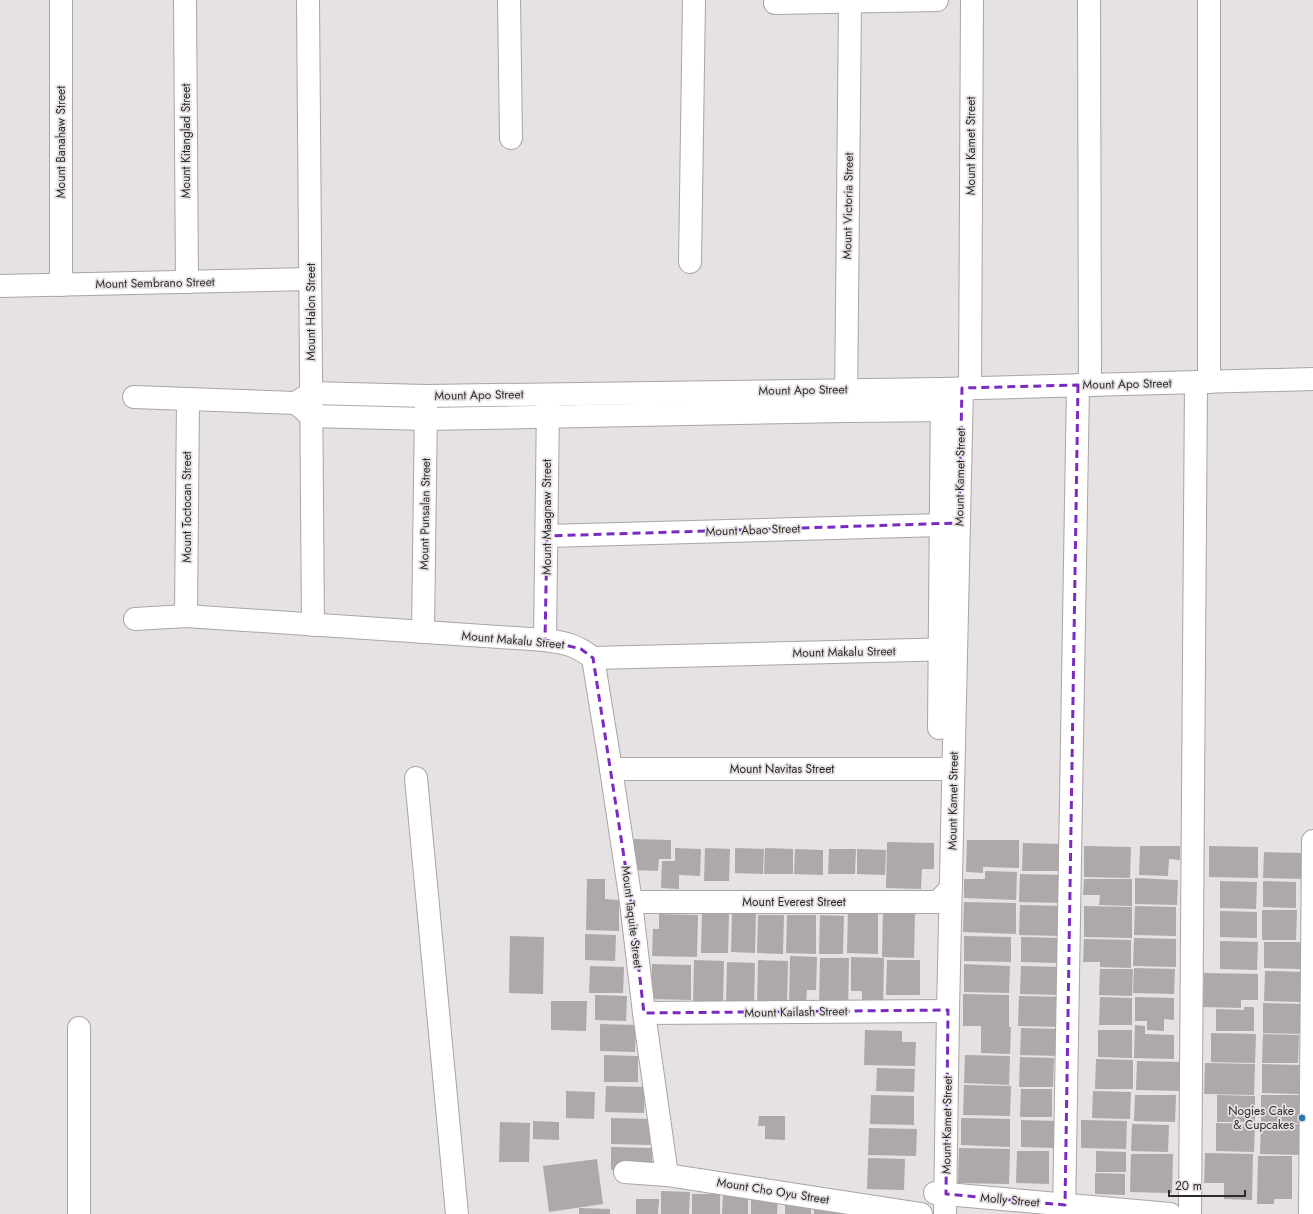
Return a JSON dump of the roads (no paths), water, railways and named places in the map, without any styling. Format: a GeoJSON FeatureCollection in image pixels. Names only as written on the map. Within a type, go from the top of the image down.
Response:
{"type":"FeatureCollection","features":[{"type":"Feature","properties":{"kind":"street","name":"Mount Banahaw Street"},"geometry":{"type":"LineString","coordinates":[[61,0],[61,285]]}},
{"type":"Feature","properties":{"kind":"street","name":"Mount Kitanglad Street"},"geometry":{"type":"LineString","coordinates":[[185,0],[186,282]]}},
{"type":"Feature","properties":{"kind":"street","name":"Mount Halon Street"},"geometry":{"type":"LineString","coordinates":[[308,0],[310,279],[306,404],[313,625]]}},
{"type":"Feature","properties":{"kind":"street"},"geometry":{"type":"LineString","coordinates":[[509,0],[511,138]]}},
{"type":"Feature","properties":{"kind":"street"},"geometry":{"type":"LineString","coordinates":[[690,262],[694,0]]}},
{"type":"Feature","properties":{"kind":"street"},"geometry":{"type":"LineString","coordinates":[[775,3],[937,0]]}},
{"type":"Feature","properties":{"kind":"street","name":"Mount Kamet Street"},"geometry":{"type":"LineString","coordinates":[[940,1204],[952,410],[958,388],[972,0]]}},
{"type":"Feature","properties":{"kind":"street"},"geometry":{"type":"LineString","coordinates":[[1064,1209],[1084,385],[1089,0]]}},
{"type":"Feature","properties":{"kind":"street"},"geometry":{"type":"LineString","coordinates":[[1190,1214],[1209,0]]}},
{"type":"Feature","properties":{"kind":"street","name":"Mount Victoria Street"},"geometry":{"type":"LineString","coordinates":[[846,411],[850,2]]}},
{"type":"Feature","properties":{"kind":"street","name":"Mount Sembrano Street"},"geometry":{"type":"LineString","coordinates":[[0,286],[310,279]]}},
{"type":"Feature","properties":{"kind":"street","name":"Mount Apo Street"},"geometry":{"type":"LineString","coordinates":[[306,404],[426,396],[958,388],[1313,380]]}},
{"type":"Feature","properties":{"kind":"street","name":"Mount Maagnaw Street"},"geometry":{"type":"LineString","coordinates":[[545,640],[548,394]]}},
{"type":"Feature","properties":{"kind":"street","name":"Mount Punsalan Street"},"geometry":{"type":"LineString","coordinates":[[423,632],[426,396]]}},
{"type":"Feature","properties":{"kind":"street","name":"Mount Apo Street"},"geometry":{"type":"LineString","coordinates":[[134,397],[306,404],[426,419],[952,410]]}},
{"type":"Feature","properties":{"kind":"street","name":"Mount Toctocan Street"},"geometry":{"type":"LineString","coordinates":[[186,616],[188,399]]}},
{"type":"Feature","properties":{"kind":"street","name":"Mount Abao Street"},"geometry":{"type":"LineString","coordinates":[[547,536],[950,524]]}},
{"type":"Feature","properties":{"kind":"street","name":"Mount Makalu Street"},"geometry":{"type":"LineString","coordinates":[[135,619],[186,616],[545,640],[564,643],[581,649],[593,658],[948,649]]}},
{"type":"Feature","properties":{"kind":"street","name":"Mount Taquite Street"},"geometry":{"type":"LineString","coordinates":[[593,658],[611,769],[667,1175]]}},
{"type":"Feature","properties":{"kind":"street","name":"Mount Navitas Street"},"geometry":{"type":"LineString","coordinates":[[611,769],[946,769]]}},
{"type":"Feature","properties":{"kind":"street"},"geometry":{"type":"LineString","coordinates":[[416,778],[457,1214]]}},
{"type":"Feature","properties":{"kind":"street"},"geometry":{"type":"LineString","coordinates":[[1310,1214],[1313,841]]}},
{"type":"Feature","properties":{"kind":"street","name":"Mount Everest Street"},"geometry":{"type":"LineString","coordinates":[[630,902],[944,895]]}},
{"type":"Feature","properties":{"kind":"street","name":"Mount Kailash Street"},"geometry":{"type":"LineString","coordinates":[[644,1013],[942,1010]]}},
{"type":"Feature","properties":{"kind":"street"},"geometry":{"type":"LineString","coordinates":[[79,1028],[79,1214]]}},
{"type":"Feature","properties":{"kind":"street","name":"Mount Cho Oyu Street"},"geometry":{"type":"LineString","coordinates":[[625,1172],[667,1175],[921,1214]]}},
{"type":"Feature","properties":{"kind":"street","name":"Molly Street"},"geometry":{"type":"LineString","coordinates":[[940,1204],[1170,1214]]}},
{"type":"Feature","properties":{"kind":"place","name":"Nogies Cake & Cupcakes"},"geometry":{"type":"Point","coordinates":[1302,1118]}}]}
